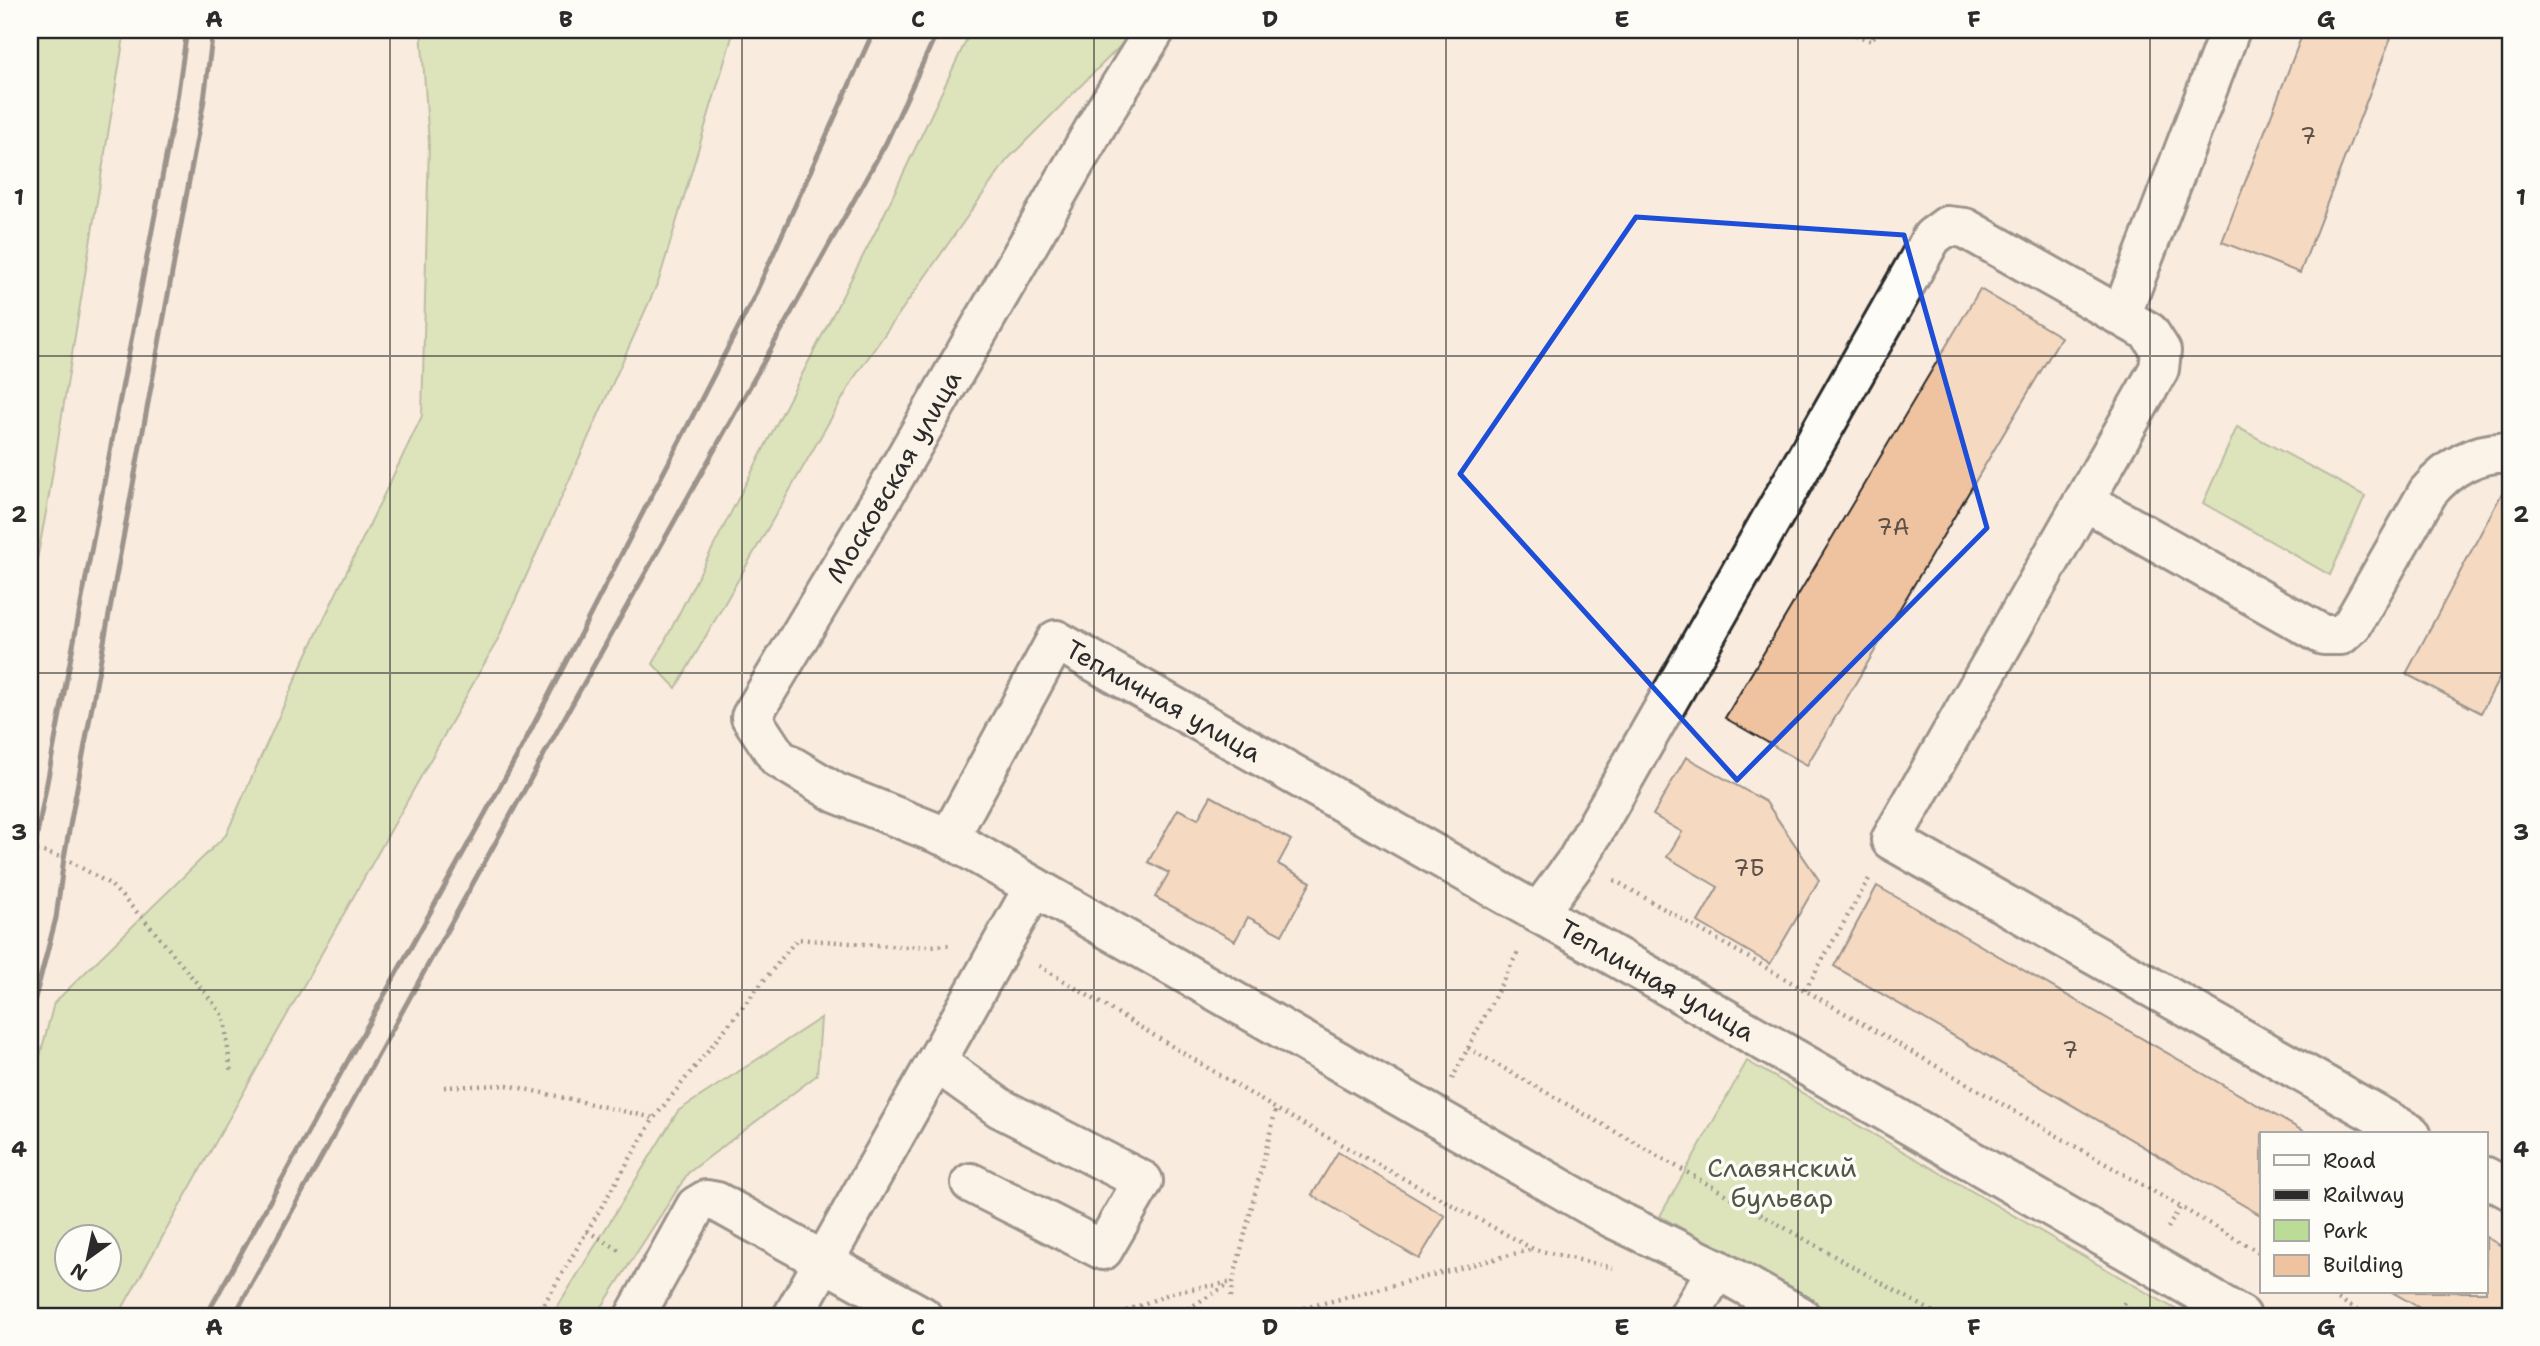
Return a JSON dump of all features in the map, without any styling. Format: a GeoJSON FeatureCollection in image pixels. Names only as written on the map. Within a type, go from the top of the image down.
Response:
{"type":"FeatureCollection","features":[{"type":"Feature","properties":{"kind":"street","name":"Московская улица"},"geometry":{"type":"LineString","coordinates":[[949,838],[836,793],[778,758],[751,717],[884,495],[1103,114],[1155,30]]}},
{"type":"Feature","properties":{"kind":"street"},"geometry":{"type":"LineString","coordinates":[[2121,316],[2230,30]]}},
{"type":"Feature","properties":{"kind":"street"},"geometry":{"type":"LineString","coordinates":[[1538,913],[1578,859],[1932,237],[1947,226],[1965,228],[2149,332],[2161,351],[2159,369],[1891,840],[2407,1132]]}},
{"type":"Feature","properties":{"kind":"street"},"geometry":{"type":"LineString","coordinates":[[2085,501],[2323,635],[2341,635],[2352,625],[2428,492],[2442,476],[2456,466],[2484,455],[2510,453]]}},
{"type":"Feature","properties":{"kind":"street","name":"Тепличная улица"},"geometry":{"type":"LineString","coordinates":[[949,838],[1056,640],[2241,1316]]}},
{"type":"Feature","properties":{"kind":"street"},"geometry":{"type":"LineString","coordinates":[[949,838],[1612,1218],[1717,1269],[1800,1316]]}},
{"type":"Feature","properties":{"kind":"street"},"geometry":{"type":"LineString","coordinates":[[793,1316],[1034,887]]}},
{"type":"Feature","properties":{"kind":"street"},"geometry":{"type":"LineString","coordinates":[[936,1062],[1000,1108],[1143,1181],[1102,1250],[971,1183]]}},
{"type":"Feature","properties":{"kind":"street"},"geometry":{"type":"LineString","coordinates":[[2488,1178],[2510,1190]]}},
{"type":"Feature","properties":{"kind":"street"},"geometry":{"type":"LineString","coordinates":[[635,1316],[696,1206],[706,1200],[717,1202],[922,1316]]}},
{"type":"Feature","properties":{"kind":"street"},"geometry":{"type":"LineString","coordinates":[[1689,1316],[1717,1269]]}},
{"type":"Feature","properties":{"kind":"path"},"geometry":{"type":"LineString","coordinates":[[1842,30],[1872,41],[1876,30]]}},
{"type":"Feature","properties":{"kind":"path"},"geometry":{"type":"LineString","coordinates":[[1805,990],[1891,840]]}},
{"type":"Feature","properties":{"kind":"path"},"geometry":{"type":"LineString","coordinates":[[30,848],[64,858],[110,884],[149,925],[224,1016],[231,1074]]}},
{"type":"Feature","properties":{"kind":"path"},"geometry":{"type":"LineString","coordinates":[[1578,859],[2260,1253]]}},
{"type":"Feature","properties":{"kind":"path"},"geometry":{"type":"LineString","coordinates":[[1433,1115],[1538,913]]}},
{"type":"Feature","properties":{"kind":"path"},"geometry":{"type":"LineString","coordinates":[[1468,1048],[1940,1316]]}},
{"type":"Feature","properties":{"kind":"path"},"geometry":{"type":"LineString","coordinates":[[444,1087],[507,1085],[654,1118]]}},
{"type":"Feature","properties":{"kind":"path"},"geometry":{"type":"LineString","coordinates":[[1231,1297],[1276,1110]]}},
{"type":"Feature","properties":{"kind":"path"},"geometry":{"type":"LineString","coordinates":[[587,1231],[631,1257]]}},
{"type":"Feature","properties":{"kind":"path"},"geometry":{"type":"LineString","coordinates":[[1297,1310],[1533,1249]]}},
{"type":"Feature","properties":{"kind":"path"},"geometry":{"type":"LineString","coordinates":[[1113,1316],[1174,1292],[1233,1282]]}},
{"type":"Feature","properties":{"kind":"path"},"geometry":{"type":"LineString","coordinates":[[1176,1316],[1233,1282]]}},
{"type":"Feature","properties":{"kind":"path"},"geometry":{"type":"LineString","coordinates":[[2330,1294],[2368,1316]]}},
{"type":"Feature","properties":{"kind":"highlighted area"},"geometry":{"type":"Polygon","coordinates":[[[1636,217],[1904,235],[1987,528],[1737,780],[1460,474],[1636,217]]]}},
{"type":"Feature","properties":{"kind":"green space"},"geometry":{"type":"Polygon","coordinates":[[[30,30],[125,30],[30,596],[30,30]]]}},
{"type":"Feature","properties":{"kind":"green space"},"geometry":{"type":"Polygon","coordinates":[[[421,30],[734,30],[659,280],[497,641],[118,1316],[30,1316],[30,1094],[54,1003],[226,835],[305,658],[422,416],[429,143],[421,30]]]}},
{"type":"Feature","properties":{"kind":"green space"},"geometry":{"type":"Polygon","coordinates":[[[971,30],[1136,30],[1007,160],[856,375],[676,688],[653,664],[881,221],[971,30]]]}},
{"type":"Feature","properties":{"kind":"green space"},"geometry":{"type":"Polygon","coordinates":[[[2237,427],[2365,496],[2330,575],[2203,503],[2237,427]]]}},
{"type":"Feature","properties":{"kind":"green space"},"geometry":{"type":"Polygon","coordinates":[[[821,1018],[817,1075],[688,1173],[596,1316],[552,1316],[678,1111],[821,1018]]]}},
{"type":"Feature","properties":{"kind":"green space","name":"Славянский бульвар"},"geometry":{"type":"Polygon","coordinates":[[[1747,1061],[2187,1316],[1838,1316],[1660,1216],[1747,1061]]]}},
{"type":"Feature","properties":{"kind":"building"},"geometry":{"type":"Polygon","coordinates":[[[2304,30],[2394,30],[2300,273],[2222,242],[2304,30]]]}},
{"type":"Feature","properties":{"kind":"building"},"geometry":{"type":"Polygon","coordinates":[[[1980,289],[2061,337],[1807,765],[1725,718],[1980,289]]]}},
{"type":"Feature","properties":{"kind":"building"},"geometry":{"type":"Polygon","coordinates":[[[2502,493],[2510,498],[2510,658],[2481,713],[2406,674],[2502,493]]]}},
{"type":"Feature","properties":{"kind":"building"},"geometry":{"type":"Polygon","coordinates":[[[1686,757],[1766,802],[1819,880],[1770,964],[1698,922],[1718,887],[1667,857],[1682,832],[1653,815],[1686,757]]]}},
{"type":"Feature","properties":{"kind":"building"},"geometry":{"type":"Polygon","coordinates":[[[1211,796],[1291,840],[1278,864],[1311,882],[1282,935],[1248,917],[1235,941],[1155,897],[1169,873],[1148,862],[1178,809],[1198,819],[1211,796]]]}},
{"type":"Feature","properties":{"kind":"building"},"geometry":{"type":"Polygon","coordinates":[[[1877,886],[2305,1132],[2260,1132],[2260,1215],[1834,966],[1877,886]]]}},
{"type":"Feature","properties":{"kind":"building"},"geometry":{"type":"Polygon","coordinates":[[[1338,1152],[1445,1216],[1419,1259],[1312,1195],[1338,1152]]]}},
{"type":"Feature","properties":{"kind":"building"},"geometry":{"type":"Polygon","coordinates":[[[2488,1238],[2510,1251],[2510,1296],[2498,1316],[2434,1316],[2396,1294],[2488,1294],[2488,1238]]]}},
{"type":"Feature","properties":{"kind":"railway"},"geometry":{"type":"LineString","coordinates":[[30,872],[177,99],[187,30]]}},
{"type":"Feature","properties":{"kind":"railway"},"geometry":{"type":"LineString","coordinates":[[30,1017],[56,918],[64,858],[204,100],[213,30]]}},
{"type":"Feature","properties":{"kind":"railway"},"geometry":{"type":"LineString","coordinates":[[206,1316],[521,749],[753,299],[874,30]]}},
{"type":"Feature","properties":{"kind":"railway"},"geometry":{"type":"LineString","coordinates":[[234,1316],[886,143],[938,30]]}}]}
